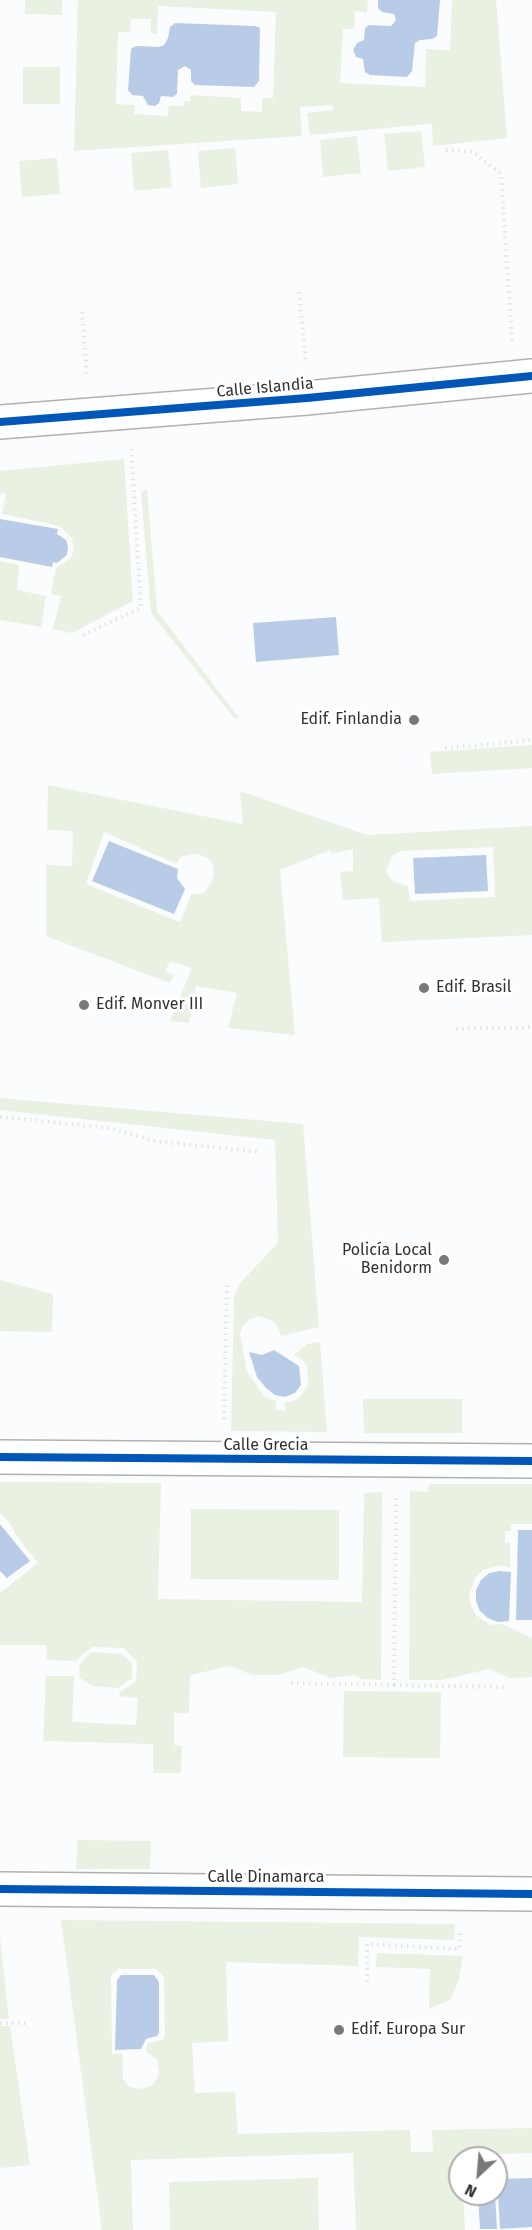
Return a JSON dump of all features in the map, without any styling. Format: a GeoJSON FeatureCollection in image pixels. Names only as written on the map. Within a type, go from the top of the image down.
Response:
{"type":"FeatureCollection","features":[{"type":"Feature","properties":{"kind":"street","name":"Calle Islandia"},"geometry":{"type":"LineString","coordinates":[[0,422],[307,398],[523,377]]}},
{"type":"Feature","properties":{"kind":"street","name":"Calle Grecia"},"geometry":{"type":"LineString","coordinates":[[0,1457],[532,1461]]}},
{"type":"Feature","properties":{"kind":"street","name":"Calle Dinamarca"},"geometry":{"type":"LineString","coordinates":[[0,1889],[532,1894]]}},
{"type":"Feature","properties":{"kind":"path"},"geometry":{"type":"LineString","coordinates":[[446,150],[473,152],[501,174],[523,377]]}},
{"type":"Feature","properties":{"kind":"path"},"geometry":{"type":"LineString","coordinates":[[299,292],[306,354],[307,398]]}},
{"type":"Feature","properties":{"kind":"path"},"geometry":{"type":"LineString","coordinates":[[82,312],[89,415]]}},
{"type":"Feature","properties":{"kind":"path"},"geometry":{"type":"LineString","coordinates":[[83,635],[141,608],[128,412]]}},
{"type":"Feature","properties":{"kind":"path"},"geometry":{"type":"LineString","coordinates":[[445,748],[532,740]]}},
{"type":"Feature","properties":{"kind":"path"},"geometry":{"type":"LineString","coordinates":[[456,1029],[532,1027]]}},
{"type":"Feature","properties":{"kind":"path"},"geometry":{"type":"LineString","coordinates":[[0,1117],[109,1128],[155,1141],[260,1152]]}},
{"type":"Feature","properties":{"kind":"path"},"geometry":{"type":"LineString","coordinates":[[224,1459],[227,1284]]}},
{"type":"Feature","properties":{"kind":"path"},"geometry":{"type":"LineString","coordinates":[[394,1686],[398,1460]]}},
{"type":"Feature","properties":{"kind":"path"},"geometry":{"type":"LineString","coordinates":[[291,1683],[504,1687]]}},
{"type":"Feature","properties":{"kind":"path"},"geometry":{"type":"LineString","coordinates":[[367,1982],[367,1944],[445,1948]]}},
{"type":"Feature","properties":{"kind":"path"},"geometry":{"type":"LineString","coordinates":[[0,2023],[28,2023]]}},
{"type":"Feature","properties":{"kind":"green space"},"geometry":{"type":"Polygon","coordinates":[[[25,0],[62,0],[62,15],[25,14],[25,0]]]}},
{"type":"Feature","properties":{"kind":"green space"},"geometry":{"type":"Polygon","coordinates":[[[78,0],[368,0],[367,12],[355,11],[354,29],[343,29],[340,83],[425,87],[426,49],[450,50],[452,0],[496,0],[507,138],[433,146],[432,125],[429,124],[310,135],[307,113],[333,110],[332,105],[300,107],[302,136],[74,151],[78,0]],[[158,6],[157,34],[151,33],[151,19],[131,19],[130,32],[118,32],[116,104],[135,105],[134,114],[168,116],[169,106],[184,106],[184,101],[190,101],[190,95],[241,98],[241,111],[262,112],[262,98],[273,98],[276,12],[158,6]]]}},
{"type":"Feature","properties":{"kind":"green space"},"geometry":{"type":"Polygon","coordinates":[[[23,67],[60,67],[60,104],[23,104],[23,67]]]}},
{"type":"Feature","properties":{"kind":"green space"},"geometry":{"type":"Polygon","coordinates":[[[421,131],[425,167],[388,171],[384,134],[421,131]]]}},
{"type":"Feature","properties":{"kind":"green space"},"geometry":{"type":"Polygon","coordinates":[[[357,136],[361,173],[323,177],[320,140],[357,136]]]}},
{"type":"Feature","properties":{"kind":"green space"},"geometry":{"type":"Polygon","coordinates":[[[235,148],[238,184],[201,188],[198,151],[235,148]]]}},
{"type":"Feature","properties":{"kind":"green space"},"geometry":{"type":"Polygon","coordinates":[[[168,150],[172,187],[134,191],[131,153],[168,150]]]}},
{"type":"Feature","properties":{"kind":"green space"},"geometry":{"type":"Polygon","coordinates":[[[57,158],[60,194],[22,197],[19,161],[57,158]]]}},
{"type":"Feature","properties":{"kind":"green space"},"geometry":{"type":"Polygon","coordinates":[[[124,459],[133,601],[72,633],[53,629],[61,596],[51,594],[56,568],[70,559],[74,550],[72,538],[60,526],[2,514],[6,494],[0,493],[0,471],[124,459]]]}},
{"type":"Feature","properties":{"kind":"green space"},"geometry":{"type":"Polygon","coordinates":[[[147,489],[157,611],[239,718],[234,718],[151,613],[141,492],[147,489]]]}},
{"type":"Feature","properties":{"kind":"green space"},"geometry":{"type":"Polygon","coordinates":[[[0,561],[19,565],[17,590],[46,596],[41,627],[0,620],[0,561]]]}},
{"type":"Feature","properties":{"kind":"green space"},"geometry":{"type":"Polygon","coordinates":[[[532,745],[532,768],[432,774],[430,752],[532,745]]]}},
{"type":"Feature","properties":{"kind":"green space"},"geometry":{"type":"Polygon","coordinates":[[[48,785],[243,824],[240,791],[367,835],[532,826],[532,935],[382,942],[379,898],[343,900],[340,872],[353,871],[353,849],[331,854],[331,850],[280,870],[295,1035],[228,1028],[237,993],[196,986],[189,1023],[170,1021],[192,968],[170,961],[165,971],[174,975],[170,983],[46,936],[46,865],[72,866],[73,837],[72,831],[47,830],[48,785]],[[104,832],[86,884],[180,922],[191,895],[204,893],[211,883],[214,875],[213,865],[208,858],[198,854],[188,855],[181,857],[176,864],[104,832]],[[493,847],[401,851],[392,856],[386,871],[395,882],[408,886],[410,901],[495,897],[493,847]]]}},
{"type":"Feature","properties":{"kind":"green space"},"geometry":{"type":"Polygon","coordinates":[[[0,1098],[303,1124],[319,1327],[281,1336],[275,1322],[259,1316],[250,1319],[242,1327],[240,1335],[247,1372],[265,1397],[276,1401],[276,1410],[285,1411],[285,1402],[292,1402],[301,1396],[308,1385],[307,1366],[303,1360],[294,1355],[307,1344],[320,1342],[327,1432],[231,1431],[234,1297],[240,1283],[278,1243],[275,1140],[0,1110],[0,1098]]]}},
{"type":"Feature","properties":{"kind":"green space"},"geometry":{"type":"Polygon","coordinates":[[[0,1280],[53,1294],[52,1332],[0,1331],[0,1280]]]}},
{"type":"Feature","properties":{"kind":"green space"},"geometry":{"type":"Polygon","coordinates":[[[363,1399],[462,1399],[462,1433],[364,1433],[363,1399]]]}},
{"type":"Feature","properties":{"kind":"green space"},"geometry":{"type":"Polygon","coordinates":[[[0,1482],[161,1483],[158,1599],[362,1602],[364,1493],[382,1492],[381,1680],[361,1679],[354,1675],[331,1678],[303,1667],[278,1675],[252,1675],[230,1666],[190,1675],[189,1713],[174,1713],[174,1745],[182,1746],[181,1773],[153,1773],[153,1744],[43,1741],[46,1676],[74,1676],[72,1722],[136,1725],[138,1698],[119,1696],[120,1692],[136,1681],[137,1662],[124,1648],[92,1647],[75,1661],[47,1660],[46,1645],[0,1645],[0,1593],[38,1563],[0,1513],[0,1482]]]}},
{"type":"Feature","properties":{"kind":"green space"},"geometry":{"type":"Polygon","coordinates":[[[429,1484],[532,1484],[532,1524],[511,1524],[511,1531],[505,1531],[505,1543],[510,1542],[510,1568],[502,1565],[483,1570],[475,1578],[469,1595],[476,1615],[484,1621],[492,1625],[502,1624],[532,1638],[532,1677],[509,1678],[489,1669],[442,1680],[409,1680],[410,1491],[428,1492],[429,1484]]]}},
{"type":"Feature","properties":{"kind":"green space"},"geometry":{"type":"Polygon","coordinates":[[[191,1509],[339,1510],[339,1580],[191,1579],[191,1509]]]}},
{"type":"Feature","properties":{"kind":"green space"},"geometry":{"type":"Polygon","coordinates":[[[92,1652],[121,1654],[132,1663],[132,1678],[118,1688],[92,1686],[80,1678],[79,1664],[92,1652]]]}},
{"type":"Feature","properties":{"kind":"green space"},"geometry":{"type":"Polygon","coordinates":[[[344,1691],[441,1692],[440,1758],[343,1757],[344,1691]]]}},
{"type":"Feature","properties":{"kind":"green space"},"geometry":{"type":"Polygon","coordinates":[[[78,1840],[151,1841],[150,1869],[76,1869],[78,1840]]]}},
{"type":"Feature","properties":{"kind":"green space"},"geometry":{"type":"Polygon","coordinates":[[[61,1920],[455,1924],[454,1940],[359,1937],[358,1966],[226,1962],[228,2041],[192,2043],[195,2093],[235,2092],[238,2134],[410,2130],[411,2152],[433,2152],[432,2130],[532,2128],[532,2153],[508,2154],[508,2146],[448,2146],[448,2206],[464,2206],[465,2230],[356,2230],[353,2153],[131,2160],[133,2230],[102,2230],[61,1920]],[[118,1969],[111,1976],[112,2054],[122,2053],[123,2079],[130,2087],[141,2089],[151,2086],[157,2079],[159,2071],[157,2060],[146,2051],[148,2043],[163,2040],[165,2036],[164,1977],[156,1969],[118,1969]]]}},
{"type":"Feature","properties":{"kind":"green space"},"geometry":{"type":"Polygon","coordinates":[[[0,1936],[9,2019],[0,2019],[0,1936]]]}},
{"type":"Feature","properties":{"kind":"green space"},"geometry":{"type":"Polygon","coordinates":[[[377,1953],[463,1956],[459,1979],[451,1999],[429,2009],[430,1969],[376,1967],[377,1953]]]}},
{"type":"Feature","properties":{"kind":"green space"},"geometry":{"type":"Polygon","coordinates":[[[0,2026],[10,2026],[30,2165],[0,2168],[0,2026]]]}},
{"type":"Feature","properties":{"kind":"green space"},"geometry":{"type":"Polygon","coordinates":[[[318,2178],[319,2230],[170,2230],[169,2182],[318,2178]]]}},
{"type":"Feature","properties":{"kind":"water"},"geometry":{"type":"Polygon","coordinates":[[[378,0],[440,0],[437,36],[415,43],[412,71],[407,77],[370,75],[365,72],[363,59],[356,57],[353,50],[357,43],[364,40],[365,28],[369,25],[391,26],[396,20],[394,14],[382,12],[378,8],[378,0]]]}},
{"type":"Feature","properties":{"kind":"water"},"geometry":{"type":"Polygon","coordinates":[[[175,23],[260,28],[259,81],[254,87],[195,85],[191,81],[191,70],[185,66],[178,70],[177,94],[173,97],[161,96],[159,103],[155,106],[148,105],[143,96],[132,95],[128,90],[131,49],[136,46],[159,47],[164,45],[170,27],[175,23]]]}},
{"type":"Feature","properties":{"kind":"water"},"geometry":{"type":"Polygon","coordinates":[[[0,519],[58,529],[57,534],[66,540],[67,555],[57,563],[53,562],[52,567],[0,557],[0,519]]]}},
{"type":"Feature","properties":{"kind":"water"},"geometry":{"type":"Polygon","coordinates":[[[336,617],[339,655],[256,662],[253,623],[336,617]]]}},
{"type":"Feature","properties":{"kind":"water"},"geometry":{"type":"Polygon","coordinates":[[[109,841],[178,869],[177,878],[185,889],[174,914],[92,881],[109,841]]]}},
{"type":"Feature","properties":{"kind":"water"},"geometry":{"type":"Polygon","coordinates":[[[486,855],[488,891],[415,894],[413,858],[486,855]]]}},
{"type":"Feature","properties":{"kind":"water"},"geometry":{"type":"Polygon","coordinates":[[[274,1350],[299,1366],[301,1385],[295,1393],[285,1397],[275,1395],[257,1377],[249,1352],[262,1355],[274,1350]]]}},
{"type":"Feature","properties":{"kind":"water"},"geometry":{"type":"Polygon","coordinates":[[[0,1524],[30,1561],[7,1578],[0,1571],[0,1524]]]}},
{"type":"Feature","properties":{"kind":"water"},"geometry":{"type":"Polygon","coordinates":[[[518,1530],[532,1530],[532,1620],[516,1620],[518,1530]]]}},
{"type":"Feature","properties":{"kind":"water"},"geometry":{"type":"Polygon","coordinates":[[[511,1572],[509,1621],[498,1622],[488,1618],[480,1611],[476,1601],[476,1590],[481,1580],[489,1573],[511,1572]]]}},
{"type":"Feature","properties":{"kind":"water"},"geometry":{"type":"Polygon","coordinates":[[[121,1975],[154,1975],[159,1982],[159,2033],[157,2036],[146,2039],[141,2049],[115,2050],[117,1980],[121,1975]]]}},
{"type":"Feature","properties":{"kind":"water"},"geometry":{"type":"Polygon","coordinates":[[[532,2178],[532,2227],[500,2229],[499,2206],[508,2206],[508,2179],[532,2178]]]}},
{"type":"Feature","properties":{"kind":"water"},"geometry":{"type":"Polygon","coordinates":[[[479,2206],[496,2206],[497,2229],[480,2229],[479,2206]]]}},
{"type":"Feature","properties":{"kind":"cycle path"},"geometry":{"type":"LineString","coordinates":[[0,422],[307,398],[532,376]]}},
{"type":"Feature","properties":{"kind":"cycle path"},"geometry":{"type":"LineString","coordinates":[[0,1457],[532,1461]]}},
{"type":"Feature","properties":{"kind":"cycle path"},"geometry":{"type":"LineString","coordinates":[[0,1889],[532,1894]]}},
{"type":"Feature","properties":{"kind":"place","name":"Edif. Finlandia"},"geometry":{"type":"Point","coordinates":[414,720]}},
{"type":"Feature","properties":{"kind":"place","name":"Edif. Brasil"},"geometry":{"type":"Point","coordinates":[424,988]}},
{"type":"Feature","properties":{"kind":"place","name":"Edif. Monver III"},"geometry":{"type":"Point","coordinates":[84,1005]}},
{"type":"Feature","properties":{"kind":"place","name":"Policía Local Benidorm"},"geometry":{"type":"Point","coordinates":[444,1260]}},
{"type":"Feature","properties":{"kind":"place","name":"Edif. Europa Sur"},"geometry":{"type":"Point","coordinates":[339,2030]}}]}
